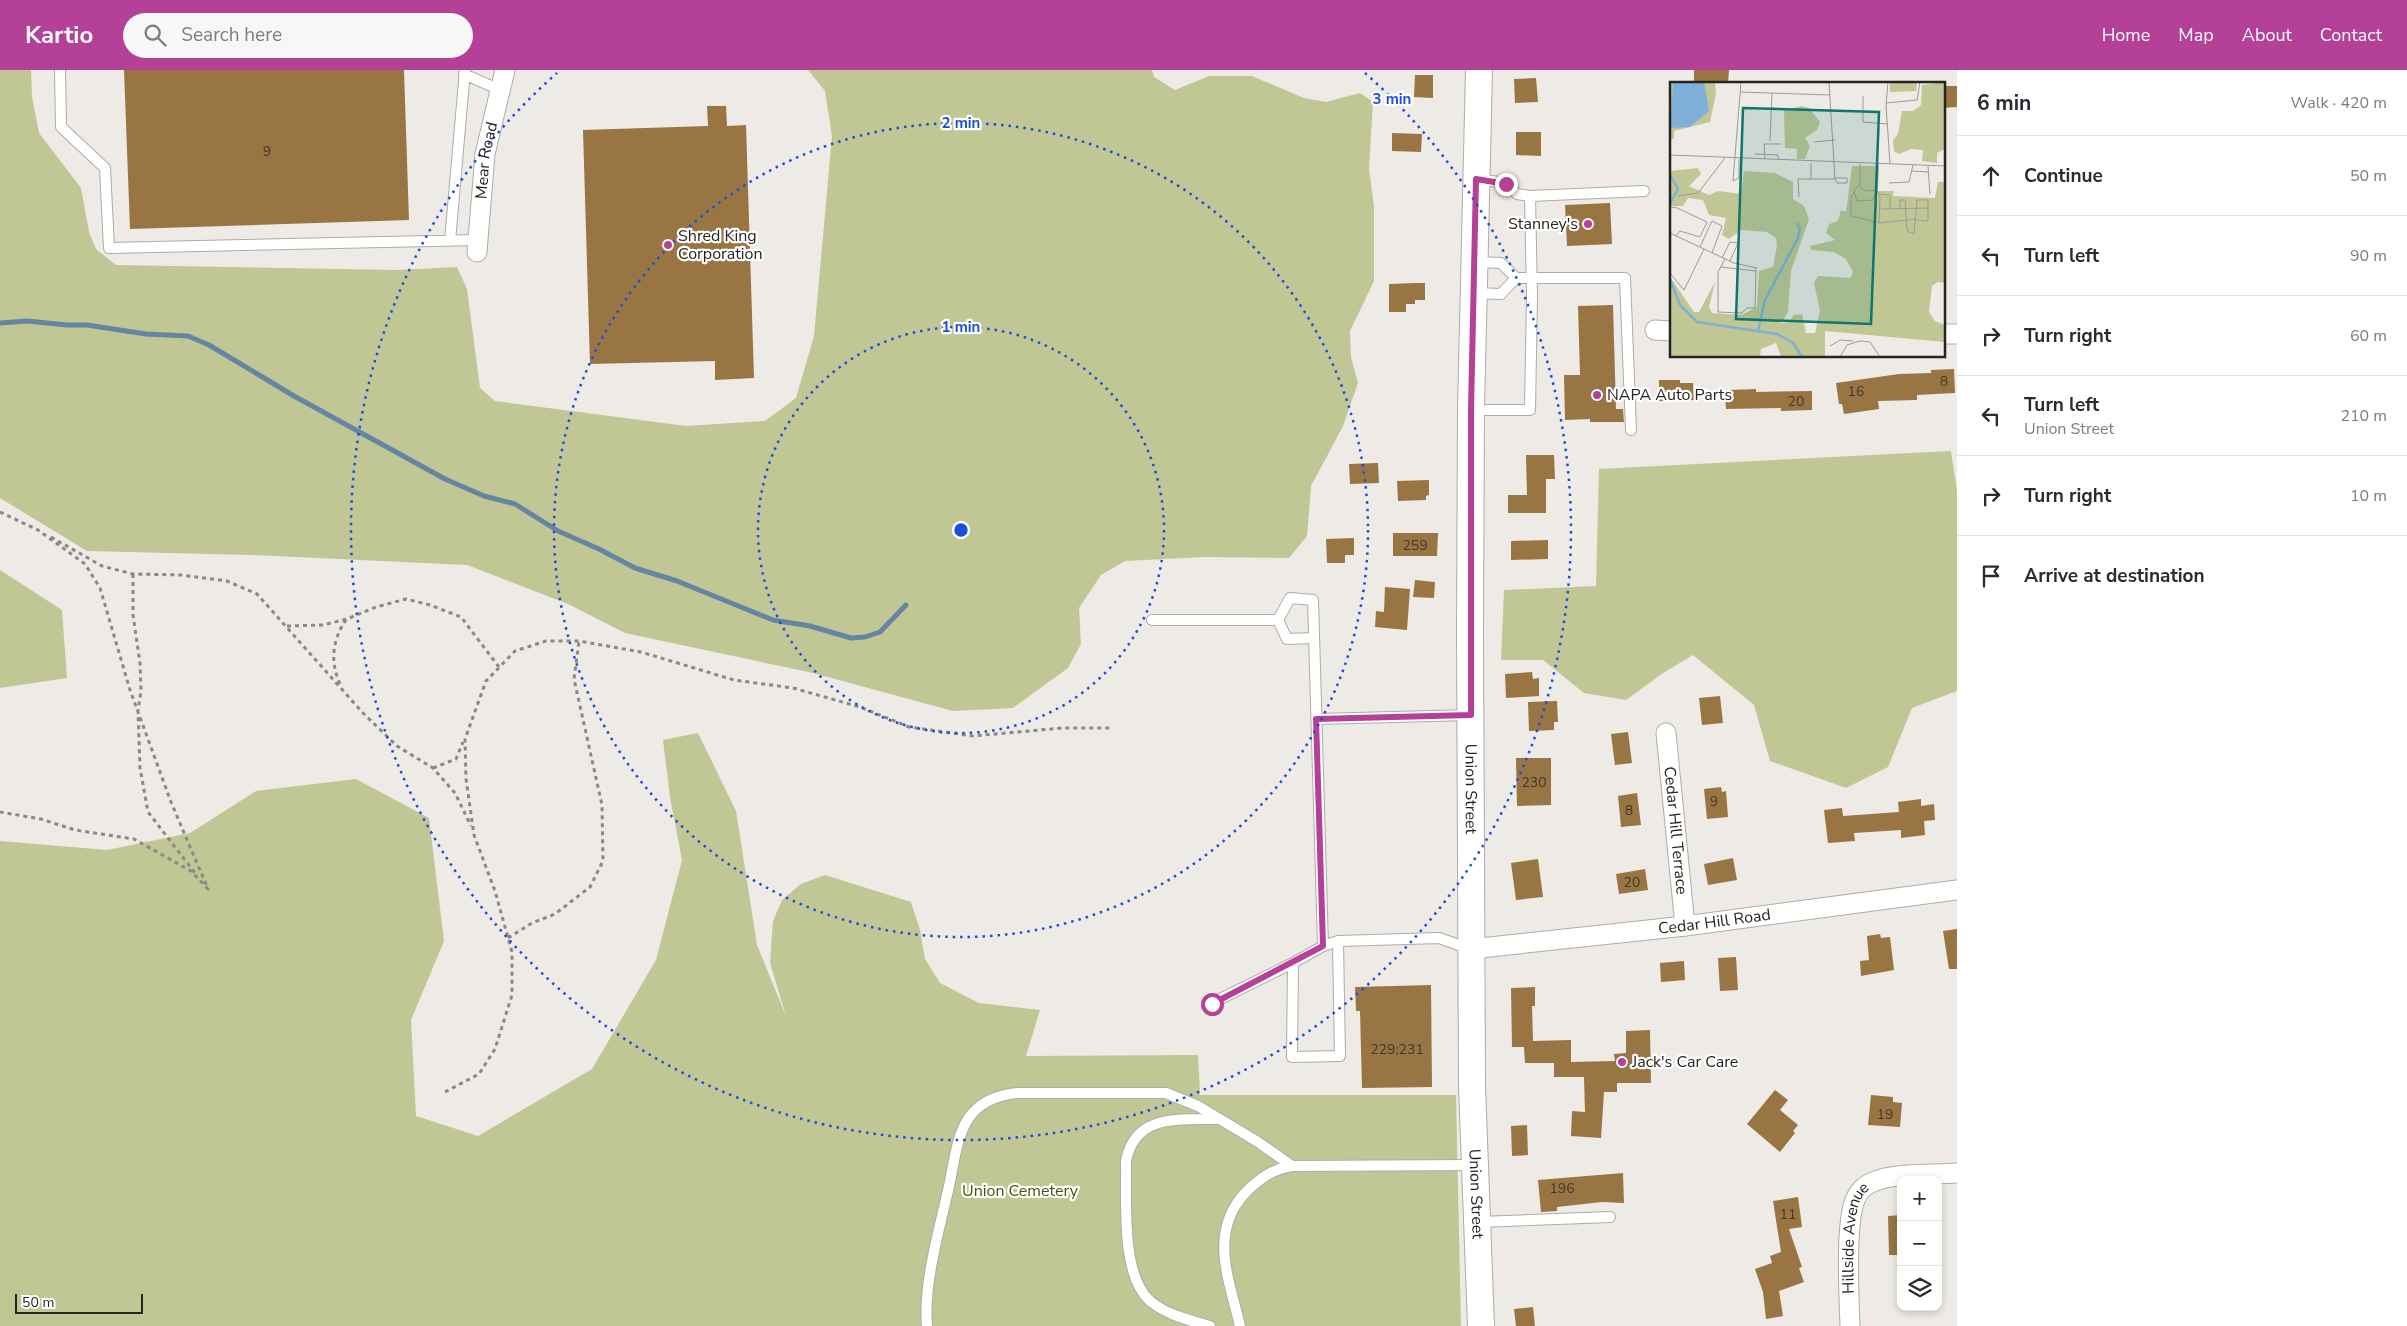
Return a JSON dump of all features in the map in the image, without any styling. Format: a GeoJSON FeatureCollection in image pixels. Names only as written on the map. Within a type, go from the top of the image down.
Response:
{"type":"FeatureCollection","features":[{"type":"Feature","properties":{"kind":"main road","name":"Union Street"},"geometry":{"type":"LineString","coordinates":[[1479,70],[1471,410],[1471,949],[1472,1086],[1482,1326]]}},
{"type":"Feature","properties":{"kind":"street","name":"Mear Road"},"geometry":{"type":"LineString","coordinates":[[477,246],[485,154],[506,70]]}},
{"type":"Feature","properties":{"kind":"street"},"geometry":{"type":"LineString","coordinates":[[1944,334],[1957,334]]}},
{"type":"Feature","properties":{"kind":"street","name":"Cedar Hill Terrace"},"geometry":{"type":"LineString","coordinates":[[1666,733],[1685,926]]}},
{"type":"Feature","properties":{"kind":"street","name":"Cedar Hill Road"},"geometry":{"type":"LineString","coordinates":[[1471,949],[1685,926],[1957,890]]}},
{"type":"Feature","properties":{"kind":"street","name":"Hillside Avenue"},"geometry":{"type":"LineString","coordinates":[[1850,1326],[1850,1237],[1852,1208],[1858,1194],[1873,1182],[1888,1178],[1957,1174]]}},
{"type":"Feature","properties":{"kind":"lane"},"geometry":{"type":"LineString","coordinates":[[60,70],[61,126],[105,168],[109,248],[450,241],[477,246]]}},
{"type":"Feature","properties":{"kind":"lane"},"geometry":{"type":"LineString","coordinates":[[450,241],[464,72],[500,90]]}},
{"type":"Feature","properties":{"kind":"lane"},"geometry":{"type":"LineString","coordinates":[[1476,179],[1506,184],[1516,194],[1530,196],[1644,191]]}},
{"type":"Feature","properties":{"kind":"lane"},"geometry":{"type":"LineString","coordinates":[[1471,410],[1530,410],[1530,196]]}},
{"type":"Feature","properties":{"kind":"lane"},"geometry":{"type":"LineString","coordinates":[[1474,262],[1501,263],[1516,278],[1625,278],[1631,430]]}},
{"type":"Feature","properties":{"kind":"lane"},"geometry":{"type":"LineString","coordinates":[[1473,294],[1500,294],[1516,278]]}},
{"type":"Feature","properties":{"kind":"lane"},"geometry":{"type":"LineString","coordinates":[[1278,620],[1290,598],[1313,600],[1323,946]]}},
{"type":"Feature","properties":{"kind":"lane"},"geometry":{"type":"LineString","coordinates":[[1152,620],[1278,620]]}},
{"type":"Feature","properties":{"kind":"lane"},"geometry":{"type":"LineString","coordinates":[[1278,620],[1288,639],[1314,638]]}},
{"type":"Feature","properties":{"kind":"lane"},"geometry":{"type":"LineString","coordinates":[[1316,719],[1471,715]]}},
{"type":"Feature","properties":{"kind":"lane"},"geometry":{"type":"LineString","coordinates":[[1212,1004],[1323,946],[1338,941],[1439,938],[1471,949]]}},
{"type":"Feature","properties":{"kind":"lane"},"geometry":{"type":"LineString","coordinates":[[1293,963],[1292,1057],[1340,1056],[1338,941]]}},
{"type":"Feature","properties":{"kind":"lane"},"geometry":{"type":"LineString","coordinates":[[927,1326],[926,1305],[959,1138],[969,1118],[986,1102],[1001,1096],[1017,1093],[1155,1092],[1176,1096],[1258,1142],[1292,1166]]}},
{"type":"Feature","properties":{"kind":"lane"},"geometry":{"type":"LineString","coordinates":[[1210,1326],[1186,1319],[1157,1306],[1149,1300],[1137,1282],[1130,1256],[1126,1161],[1136,1136],[1148,1126],[1162,1122],[1218,1119]]}},
{"type":"Feature","properties":{"kind":"lane"},"geometry":{"type":"LineString","coordinates":[[1240,1326],[1224,1253],[1226,1225],[1238,1201],[1251,1187],[1272,1171],[1292,1166],[1475,1164]]}},
{"type":"Feature","properties":{"kind":"lane"},"geometry":{"type":"LineString","coordinates":[[1478,1222],[1610,1217]]}},
{"type":"Feature","properties":{"kind":"path"},"geometry":{"type":"LineString","coordinates":[[0,512],[38,530],[102,566],[133,574],[181,575],[227,580],[257,594],[363,713],[397,746],[433,768],[455,793],[473,830],[512,952],[512,995],[495,1049],[479,1074],[445,1092]]}},
{"type":"Feature","properties":{"kind":"path"},"geometry":{"type":"LineString","coordinates":[[0,812],[41,819],[74,830],[134,839],[191,871],[208,889],[171,802],[138,712],[100,588],[85,564],[38,530]]}},
{"type":"Feature","properties":{"kind":"path"},"geometry":{"type":"LineString","coordinates":[[133,574],[133,615],[141,682],[138,712],[140,768],[148,812],[205,886]]}},
{"type":"Feature","properties":{"kind":"path"},"geometry":{"type":"LineString","coordinates":[[286,626],[323,625],[347,620],[376,607],[406,599],[461,616],[499,667]]}},
{"type":"Feature","properties":{"kind":"path"},"geometry":{"type":"LineString","coordinates":[[341,688],[334,671],[333,650],[340,629],[347,620]]}},
{"type":"Feature","properties":{"kind":"path"},"geometry":{"type":"LineString","coordinates":[[433,768],[456,759],[486,681],[515,651],[546,641],[579,641],[641,652],[734,680],[793,688],[860,707],[909,727],[972,736],[1062,728],[1113,728]]}},
{"type":"Feature","properties":{"kind":"path"},"geometry":{"type":"LineString","coordinates":[[508,938],[532,923],[555,914],[590,887],[603,861],[602,805],[574,679],[579,641]]}},
{"type":"Feature","properties":{"kind":"path"},"geometry":{"type":"LineString","coordinates":[[464,739],[466,779],[473,830]]}},
{"type":"Feature","properties":{"kind":"green space"},"geometry":{"type":"Polygon","coordinates":[[[0,70],[31,70],[32,97],[39,133],[81,188],[89,232],[96,249],[116,265],[398,270],[457,267],[467,289],[480,388],[495,401],[686,426],[765,421],[796,398],[814,336],[832,136],[825,91],[808,70],[1152,70],[1154,77],[1175,90],[1209,76],[1252,76],[1304,98],[1326,102],[1360,93],[1373,102],[1369,168],[1374,207],[1374,281],[1350,331],[1351,357],[1358,383],[1343,426],[1311,486],[1307,536],[1289,558],[1204,557],[1125,561],[1101,575],[1079,608],[1081,644],[1068,668],[1013,708],[953,711],[813,673],[625,633],[568,604],[467,565],[252,555],[87,551],[0,498],[0,70]]]}},
{"type":"Feature","properties":{"kind":"green space"},"geometry":{"type":"Polygon","coordinates":[[[1951,451],[1957,491],[1957,691],[1912,708],[1888,767],[1846,788],[1770,761],[1754,705],[1693,655],[1663,673],[1626,700],[1584,693],[1543,660],[1501,660],[1504,590],[1596,586],[1599,469],[1951,451]]]}},
{"type":"Feature","properties":{"kind":"green space"},"geometry":{"type":"Polygon","coordinates":[[[0,570],[62,610],[67,678],[0,688],[0,570]]]}},
{"type":"Feature","properties":{"kind":"green space","name":"Union Cemetery"},"geometry":{"type":"Polygon","coordinates":[[[698,733],[736,811],[757,945],[786,1016],[770,963],[773,921],[782,900],[801,884],[825,875],[911,902],[920,930],[925,959],[940,983],[979,1003],[1040,1010],[1026,1056],[1198,1055],[1200,1095],[1456,1095],[1461,1326],[0,1326],[0,841],[107,850],[190,833],[256,791],[356,779],[429,818],[444,941],[411,1020],[416,1116],[478,1136],[592,1069],[656,960],[682,860],[670,797],[663,740],[698,733]]]}},
{"type":"Feature","properties":{"kind":"building"},"geometry":{"type":"Polygon","coordinates":[[[124,70],[404,70],[409,220],[130,229],[124,70]]]}},
{"type":"Feature","properties":{"kind":"building"},"geometry":{"type":"Polygon","coordinates":[[[1694,70],[1729,70],[1728,82],[1694,82],[1694,70]]]}},
{"type":"Feature","properties":{"kind":"building"},"geometry":{"type":"Polygon","coordinates":[[[1415,75],[1433,75],[1433,98],[1414,97],[1415,75]]]}},
{"type":"Feature","properties":{"kind":"building"},"geometry":{"type":"Polygon","coordinates":[[[1536,78],[1538,102],[1515,103],[1514,79],[1536,78]]]}},
{"type":"Feature","properties":{"kind":"building"},"geometry":{"type":"Polygon","coordinates":[[[1944,86],[1957,86],[1957,107],[1944,108],[1944,86]]]}},
{"type":"Feature","properties":{"kind":"building","name":"Shred King Corporation"},"geometry":{"type":"Polygon","coordinates":[[[707,106],[726,106],[727,126],[746,125],[754,378],[715,380],[715,361],[590,364],[583,130],[708,126],[707,106]]]}},
{"type":"Feature","properties":{"kind":"building"},"geometry":{"type":"Polygon","coordinates":[[[1516,132],[1541,132],[1541,156],[1516,155],[1516,132]]]}},
{"type":"Feature","properties":{"kind":"building"},"geometry":{"type":"Polygon","coordinates":[[[1392,133],[1422,134],[1421,152],[1392,151],[1392,133]]]}},
{"type":"Feature","properties":{"kind":"building","name":"Stanney's"},"geometry":{"type":"Polygon","coordinates":[[[1610,203],[1612,244],[1567,246],[1565,205],[1610,203]]]}},
{"type":"Feature","properties":{"kind":"building"},"geometry":{"type":"Polygon","coordinates":[[[1425,283],[1425,300],[1415,300],[1415,304],[1406,304],[1406,312],[1389,312],[1389,284],[1425,283]]]}},
{"type":"Feature","properties":{"kind":"building"},"geometry":{"type":"Polygon","coordinates":[[[1613,305],[1616,409],[1623,409],[1624,422],[1590,422],[1590,419],[1565,420],[1564,375],[1580,375],[1578,306],[1613,305]]]}},
{"type":"Feature","properties":{"kind":"building"},"geometry":{"type":"Polygon","coordinates":[[[1954,369],[1955,393],[1917,395],[1917,400],[1878,401],[1879,409],[1844,414],[1842,404],[1839,404],[1836,383],[1899,374],[1931,373],[1931,370],[1954,369]]]}},
{"type":"Feature","properties":{"kind":"building"},"geometry":{"type":"Polygon","coordinates":[[[1659,380],[1680,380],[1680,383],[1693,383],[1694,400],[1659,401],[1659,380]]]}},
{"type":"Feature","properties":{"kind":"building"},"geometry":{"type":"Polygon","coordinates":[[[1756,389],[1756,392],[1812,391],[1812,410],[1781,411],[1781,408],[1726,409],[1725,393],[1729,393],[1729,390],[1756,389]]]}},
{"type":"Feature","properties":{"kind":"building"},"geometry":{"type":"Polygon","coordinates":[[[1526,455],[1554,455],[1555,479],[1546,479],[1546,513],[1508,513],[1508,495],[1527,495],[1526,455]]]}},
{"type":"Feature","properties":{"kind":"building"},"geometry":{"type":"Polygon","coordinates":[[[1378,463],[1379,483],[1350,484],[1349,464],[1378,463]]]}},
{"type":"Feature","properties":{"kind":"building"},"geometry":{"type":"Polygon","coordinates":[[[1429,480],[1429,495],[1426,496],[1426,500],[1398,501],[1397,481],[1429,480]]]}},
{"type":"Feature","properties":{"kind":"building"},"geometry":{"type":"Polygon","coordinates":[[[1393,533],[1438,533],[1437,556],[1393,556],[1393,533]]]}},
{"type":"Feature","properties":{"kind":"building"},"geometry":{"type":"Polygon","coordinates":[[[1354,538],[1354,555],[1345,555],[1345,563],[1327,563],[1326,539],[1354,538]]]}},
{"type":"Feature","properties":{"kind":"building"},"geometry":{"type":"Polygon","coordinates":[[[1548,540],[1548,559],[1511,560],[1511,541],[1548,540]]]}},
{"type":"Feature","properties":{"kind":"building"},"geometry":{"type":"Polygon","coordinates":[[[1415,580],[1435,582],[1434,598],[1413,597],[1415,580]]]}},
{"type":"Feature","properties":{"kind":"building"},"geometry":{"type":"Polygon","coordinates":[[[1385,587],[1410,589],[1407,630],[1375,627],[1376,611],[1384,612],[1385,587]]]}},
{"type":"Feature","properties":{"kind":"building"},"geometry":{"type":"Polygon","coordinates":[[[1532,672],[1533,679],[1539,678],[1539,696],[1506,698],[1505,674],[1532,672]]]}},
{"type":"Feature","properties":{"kind":"building"},"geometry":{"type":"Polygon","coordinates":[[[1720,696],[1723,723],[1702,725],[1699,698],[1720,696]]]}},
{"type":"Feature","properties":{"kind":"building"},"geometry":{"type":"Polygon","coordinates":[[[1557,701],[1558,722],[1554,722],[1554,730],[1529,731],[1528,702],[1557,701]]]}},
{"type":"Feature","properties":{"kind":"building"},"geometry":{"type":"Polygon","coordinates":[[[1628,732],[1632,763],[1615,765],[1611,734],[1628,732]]]}},
{"type":"Feature","properties":{"kind":"building"},"geometry":{"type":"Polygon","coordinates":[[[1516,758],[1551,758],[1551,805],[1517,806],[1516,758]]]}},
{"type":"Feature","properties":{"kind":"building"},"geometry":{"type":"Polygon","coordinates":[[[1721,787],[1722,792],[1726,791],[1728,817],[1707,819],[1704,789],[1721,787]]]}},
{"type":"Feature","properties":{"kind":"building"},"geometry":{"type":"Polygon","coordinates":[[[1637,793],[1641,825],[1621,827],[1618,796],[1637,793]]]}},
{"type":"Feature","properties":{"kind":"building"},"geometry":{"type":"Polygon","coordinates":[[[1921,799],[1921,806],[1934,804],[1935,820],[1924,821],[1925,835],[1901,838],[1901,830],[1854,833],[1855,841],[1828,843],[1824,810],[1842,808],[1843,816],[1899,812],[1898,802],[1921,799]]]}},
{"type":"Feature","properties":{"kind":"building"},"geometry":{"type":"Polygon","coordinates":[[[1733,858],[1737,880],[1708,885],[1704,864],[1733,858]]]}},
{"type":"Feature","properties":{"kind":"building"},"geometry":{"type":"Polygon","coordinates":[[[1538,859],[1543,897],[1516,900],[1511,863],[1538,859]]]}},
{"type":"Feature","properties":{"kind":"building"},"geometry":{"type":"Polygon","coordinates":[[[1645,869],[1648,890],[1619,894],[1616,874],[1645,869]]]}},
{"type":"Feature","properties":{"kind":"building"},"geometry":{"type":"Polygon","coordinates":[[[1957,929],[1957,969],[1949,969],[1943,931],[1957,929]]]}},
{"type":"Feature","properties":{"kind":"building"},"geometry":{"type":"Polygon","coordinates":[[[1880,934],[1881,938],[1890,937],[1894,970],[1861,976],[1860,961],[1869,960],[1867,936],[1880,934]]]}},
{"type":"Feature","properties":{"kind":"building"},"geometry":{"type":"Polygon","coordinates":[[[1736,957],[1738,990],[1720,991],[1718,958],[1736,957]]]}},
{"type":"Feature","properties":{"kind":"building"},"geometry":{"type":"Polygon","coordinates":[[[1684,961],[1685,980],[1661,982],[1660,963],[1684,961]]]}},
{"type":"Feature","properties":{"kind":"building"},"geometry":{"type":"Polygon","coordinates":[[[1431,985],[1432,1087],[1362,1088],[1360,1011],[1356,1011],[1355,987],[1431,985]]]}},
{"type":"Feature","properties":{"kind":"building"},"geometry":{"type":"Polygon","coordinates":[[[1535,987],[1535,1006],[1532,1006],[1533,1041],[1571,1040],[1571,1062],[1615,1061],[1614,1054],[1626,1053],[1626,1031],[1650,1030],[1651,1083],[1617,1083],[1617,1092],[1604,1092],[1601,1138],[1571,1136],[1572,1111],[1585,1112],[1584,1077],[1554,1077],[1554,1063],[1525,1063],[1524,1047],[1512,1047],[1511,988],[1535,987]]]}},
{"type":"Feature","properties":{"kind":"building"},"geometry":{"type":"Polygon","coordinates":[[[1775,1090],[1788,1100],[1780,1110],[1798,1125],[1793,1131],[1795,1133],[1780,1152],[1747,1124],[1775,1090]]]}},
{"type":"Feature","properties":{"kind":"building"},"geometry":{"type":"Polygon","coordinates":[[[1871,1095],[1893,1097],[1893,1102],[1902,1103],[1900,1127],[1868,1125],[1871,1095]]]}},
{"type":"Feature","properties":{"kind":"building"},"geometry":{"type":"Polygon","coordinates":[[[1527,1125],[1528,1155],[1512,1156],[1511,1126],[1527,1125]]]}},
{"type":"Feature","properties":{"kind":"building"},"geometry":{"type":"Polygon","coordinates":[[[1623,1173],[1624,1203],[1602,1202],[1557,1207],[1557,1211],[1541,1212],[1538,1180],[1623,1173]]]}},
{"type":"Feature","properties":{"kind":"building"},"geometry":{"type":"Polygon","coordinates":[[[1798,1197],[1802,1227],[1789,1229],[1802,1267],[1799,1268],[1804,1282],[1779,1291],[1783,1316],[1766,1319],[1763,1292],[1755,1269],[1772,1263],[1770,1256],[1781,1252],[1773,1201],[1798,1197]]]}},
{"type":"Feature","properties":{"kind":"building"},"geometry":{"type":"Polygon","coordinates":[[[1897,1215],[1897,1255],[1889,1255],[1888,1216],[1897,1215]]]}},
{"type":"Feature","properties":{"kind":"building"},"geometry":{"type":"Polygon","coordinates":[[[1533,1307],[1535,1326],[1516,1326],[1514,1309],[1533,1307]]]}},
{"type":"Feature","properties":{"kind":"waterway"},"geometry":{"type":"LineString","coordinates":[[0,323],[27,321],[87,325],[146,334],[188,336],[209,345],[294,396],[445,479],[484,496],[515,504],[558,531],[599,549],[635,568],[677,581],[773,620],[810,626],[851,638],[865,637],[880,632],[906,605]]}},
{"type":"Feature","properties":{"kind":"place","name":"Stanney's"},"geometry":{"type":"Point","coordinates":[1588,224]}},
{"type":"Feature","properties":{"kind":"place","name":"Shred King Corporation"},"geometry":{"type":"Point","coordinates":[668,245]}},
{"type":"Feature","properties":{"kind":"place","name":"NAPA Auto Parts"},"geometry":{"type":"Point","coordinates":[1597,395]}},
{"type":"Feature","properties":{"kind":"place","name":"Jack's Car Care"},"geometry":{"type":"Point","coordinates":[1622,1062]}},
{"type":"Feature","properties":{"kind":"route"},"geometry":{"type":"LineString","coordinates":[[1212,1004],[1323,946],[1316,719],[1471,715],[1471,410],[1476,179],[1506,184]]}}]}
